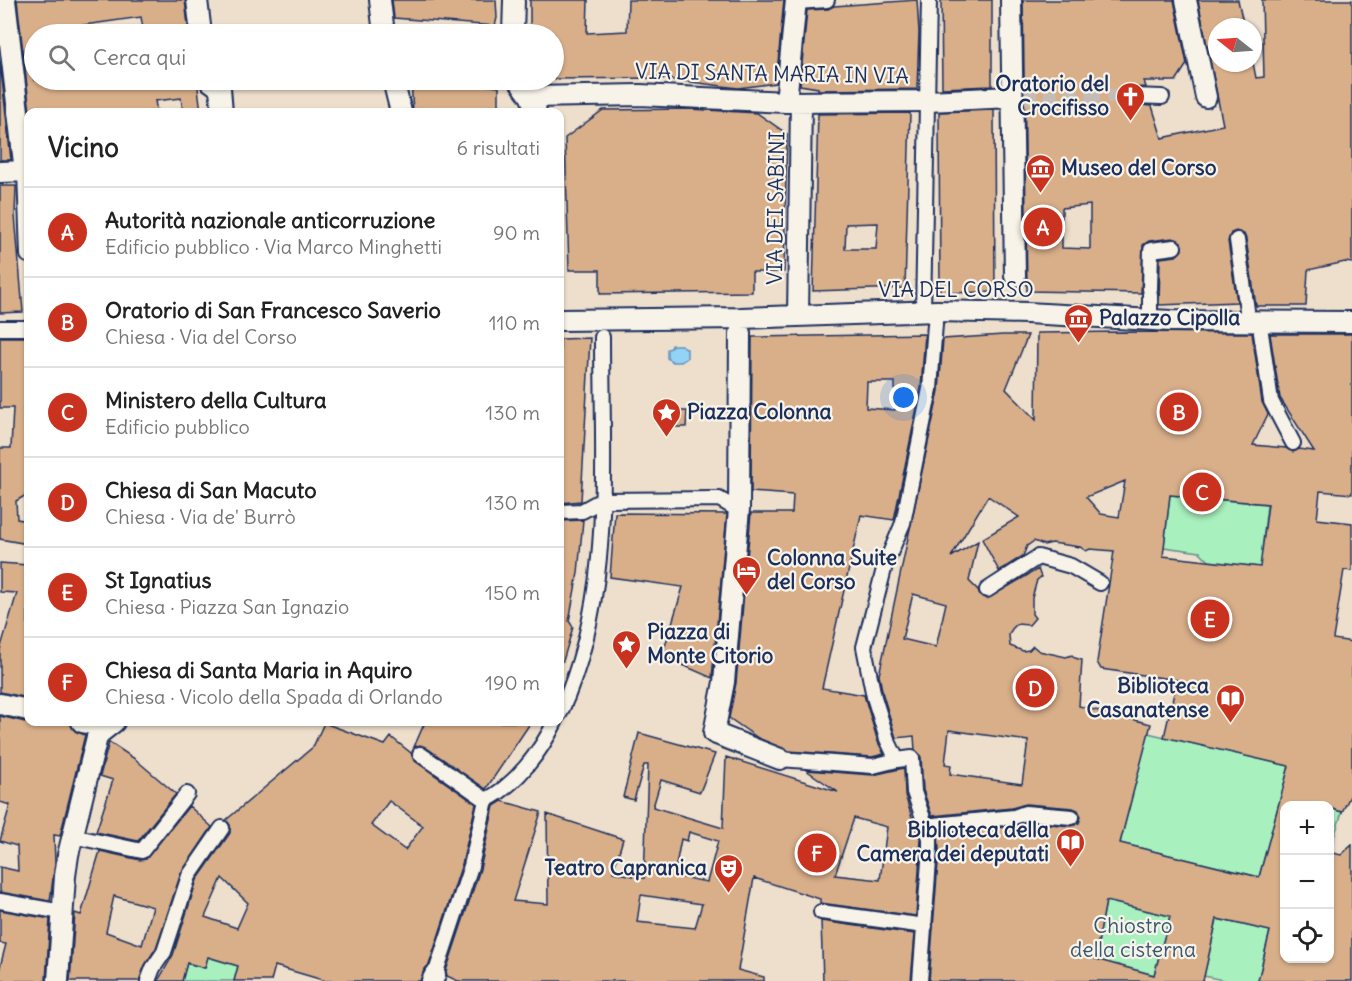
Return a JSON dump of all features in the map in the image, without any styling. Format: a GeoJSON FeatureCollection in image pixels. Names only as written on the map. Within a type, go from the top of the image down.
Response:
{"type":"FeatureCollection","features":[{"type":"Feature","properties":{"kind":"street"},"geometry":{"type":"LineString","coordinates":[[5,0],[24,156]]}},
{"type":"Feature","properties":{"kind":"street"},"geometry":{"type":"LineString","coordinates":[[197,0],[200,24]]}},
{"type":"Feature","properties":{"kind":"street"},"geometry":{"type":"LineString","coordinates":[[380,0],[383,24]]}},
{"type":"Feature","properties":{"kind":"street"},"geometry":{"type":"LineString","coordinates":[[513,24],[514,0]]}},
{"type":"Feature","properties":{"kind":"street"},"geometry":{"type":"LineString","coordinates":[[796,1],[827,0]]}},
{"type":"Feature","properties":{"kind":"street"},"geometry":{"type":"LineString","coordinates":[[897,760],[887,739],[874,697],[864,647],[885,565],[903,522],[930,389],[929,0]]}},
{"type":"Feature","properties":{"kind":"street"},"geometry":{"type":"LineString","coordinates":[[1011,0],[1017,97],[1016,276]]}},
{"type":"Feature","properties":{"kind":"street"},"geometry":{"type":"LineString","coordinates":[[1186,0],[1206,97]]}},
{"type":"Feature","properties":{"kind":"street","name":"VIA DEI SABINI"},"geometry":{"type":"LineString","coordinates":[[796,1],[794,102],[798,316]]}},
{"type":"Feature","properties":{"kind":"street"},"geometry":{"type":"LineString","coordinates":[[220,90],[222,108]]}},
{"type":"Feature","properties":{"kind":"street"},"geometry":{"type":"LineString","coordinates":[[395,90],[399,108]]}},
{"type":"Feature","properties":{"kind":"street"},"geometry":{"type":"LineString","coordinates":[[525,90],[533,105]]}},
{"type":"Feature","properties":{"kind":"street","name":"VIA DI SANTA MARIA IN VIA"},"geometry":{"type":"LineString","coordinates":[[533,105],[639,95],[794,102],[928,101],[1017,97]]}},
{"type":"Feature","properties":{"kind":"street"},"geometry":{"type":"LineString","coordinates":[[1132,96],[1162,97]]}},
{"type":"Feature","properties":{"kind":"street"},"geometry":{"type":"LineString","coordinates":[[0,172],[24,172]]}},
{"type":"Feature","properties":{"kind":"street"},"geometry":{"type":"LineString","coordinates":[[1237,240],[1247,310]]}},
{"type":"Feature","properties":{"kind":"street"},"geometry":{"type":"LineString","coordinates":[[1150,320],[1151,250],[1174,247]]}},
{"type":"Feature","properties":{"kind":"street","name":"VIA DEL CORSO"},"geometry":{"type":"LineString","coordinates":[[564,320],[798,316],[929,318],[1027,313],[1150,320],[1352,322]]}},
{"type":"Feature","properties":{"kind":"street"},"geometry":{"type":"LineString","coordinates":[[0,328],[24,328]]}},
{"type":"Feature","properties":{"kind":"street"},"geometry":{"type":"LineString","coordinates":[[740,333],[736,508],[724,682],[714,733],[780,759],[873,766],[912,758],[914,792],[930,838],[926,926],[920,981]]}},
{"type":"Feature","properties":{"kind":"street"},"geometry":{"type":"LineString","coordinates":[[1261,333],[1272,400],[1293,443]]}},
{"type":"Feature","properties":{"kind":"street"},"geometry":{"type":"LineString","coordinates":[[564,704],[576,675],[586,637],[596,579],[602,500],[602,337]]}},
{"type":"Feature","properties":{"kind":"street"},"geometry":{"type":"LineString","coordinates":[[564,512],[582,511],[602,500],[718,499],[736,508]]}},
{"type":"Feature","properties":{"kind":"street"},"geometry":{"type":"LineString","coordinates":[[987,590],[1038,557],[1071,566],[1100,583]]}},
{"type":"Feature","properties":{"kind":"street"},"geometry":{"type":"LineString","coordinates":[[0,704],[24,709]]}},
{"type":"Feature","properties":{"kind":"street"},"geometry":{"type":"LineString","coordinates":[[58,981],[65,876],[72,836],[97,737],[109,726]]}},
{"type":"Feature","properties":{"kind":"street"},"geometry":{"type":"LineString","coordinates":[[434,978],[471,866],[490,798],[526,766],[552,726]]}},
{"type":"Feature","properties":{"kind":"street"},"geometry":{"type":"LineString","coordinates":[[420,754],[490,798]]}},
{"type":"Feature","properties":{"kind":"street"},"geometry":{"type":"LineString","coordinates":[[72,836],[142,851],[187,794]]}},
{"type":"Feature","properties":{"kind":"street"},"geometry":{"type":"LineString","coordinates":[[924,826],[1014,818],[1026,813],[1072,817]]}},
{"type":"Feature","properties":{"kind":"street"},"geometry":{"type":"LineString","coordinates":[[148,981],[153,968],[165,952],[189,876],[222,828]]}},
{"type":"Feature","properties":{"kind":"street"},"geometry":{"type":"LineString","coordinates":[[0,901],[62,912]]}},
{"type":"Feature","properties":{"kind":"street"},"geometry":{"type":"LineString","coordinates":[[821,912],[926,926]]}},
{"type":"Feature","properties":{"kind":"green space"},"geometry":{"type":"Polygon","coordinates":[[[1170,495],[1267,504],[1262,550],[1269,568],[1209,561],[1200,552],[1164,547],[1170,495]]]}},
{"type":"Feature","properties":{"kind":"green space"},"geometry":{"type":"Polygon","coordinates":[[[1148,733],[1289,766],[1259,877],[1120,843],[1148,733]]]}},
{"type":"Feature","properties":{"kind":"green space"},"geometry":{"type":"Polygon","coordinates":[[[1334,809],[1342,812],[1334,837],[1334,809]]]}},
{"type":"Feature","properties":{"kind":"green space","name":"Chiostro della cisterna"},"geometry":{"type":"Polygon","coordinates":[[[1106,901],[1170,916],[1154,975],[1095,959],[1106,901]]]}},
{"type":"Feature","properties":{"kind":"green space"},"geometry":{"type":"Polygon","coordinates":[[[1217,919],[1270,931],[1258,981],[1227,981],[1204,976],[1217,919]]]}},
{"type":"Feature","properties":{"kind":"green space"},"geometry":{"type":"Polygon","coordinates":[[[208,957],[238,966],[234,981],[182,981],[187,963],[204,968],[208,957]]]}},
{"type":"Feature","properties":{"kind":"water"},"geometry":{"type":"Polygon","coordinates":[[[672,345],[681,345],[687,349],[687,358],[681,362],[673,362],[667,358],[667,349],[672,345]]]}},
{"type":"Feature","properties":{"kind":"building"},"geometry":{"type":"Polygon","coordinates":[[[17,0],[185,0],[188,24],[142,24],[141,17],[91,24],[24,24],[24,60],[17,0]]]}},
{"type":"Feature","properties":{"kind":"building"},"geometry":{"type":"Polygon","coordinates":[[[392,0],[496,0],[496,24],[394,18],[392,0]]]}},
{"type":"Feature","properties":{"kind":"building"},"geometry":{"type":"Polygon","coordinates":[[[530,0],[588,0],[587,33],[627,31],[628,0],[784,0],[776,83],[738,88],[659,78],[564,79],[564,24],[530,24],[530,0]]]}},
{"type":"Feature","properties":{"kind":"building"},"geometry":{"type":"Polygon","coordinates":[[[917,0],[919,32],[917,89],[818,90],[818,88],[800,85],[807,10],[917,0]]]}},
{"type":"Feature","properties":{"kind":"building"},"geometry":{"type":"Polygon","coordinates":[[[941,0],[992,0],[992,86],[942,88],[941,0]]]}},
{"type":"Feature","properties":{"kind":"building"},"geometry":{"type":"Polygon","coordinates":[[[1023,0],[1174,0],[1187,64],[1176,81],[1144,81],[1146,87],[1128,88],[1123,95],[1128,104],[1152,106],[1162,138],[1223,125],[1212,72],[1255,72],[1256,78],[1264,77],[1262,0],[1352,0],[1352,263],[1345,262],[1308,270],[1306,306],[1256,306],[1246,239],[1244,234],[1236,231],[1231,233],[1228,241],[1237,302],[1159,305],[1160,258],[1176,256],[1182,250],[1181,242],[1173,238],[1149,241],[1143,245],[1141,293],[1027,291],[1023,0]],[[1090,205],[1062,208],[1062,248],[1090,249],[1090,205]]]}},
{"type":"Feature","properties":{"kind":"building"},"geometry":{"type":"Polygon","coordinates":[[[1198,0],[1238,0],[1242,18],[1208,18],[1208,50],[1198,0]]]}},
{"type":"Feature","properties":{"kind":"building"},"geometry":{"type":"Polygon","coordinates":[[[0,61],[11,160],[0,160],[0,61]]]}},
{"type":"Feature","properties":{"kind":"building"},"geometry":{"type":"Polygon","coordinates":[[[27,90],[198,90],[200,108],[182,108],[181,98],[155,101],[156,108],[30,108],[27,90]]]}},
{"type":"Feature","properties":{"kind":"building"},"geometry":{"type":"Polygon","coordinates":[[[412,90],[499,90],[499,108],[413,108],[412,90]]]}},
{"type":"Feature","properties":{"kind":"building"},"geometry":{"type":"Polygon","coordinates":[[[689,109],[757,113],[787,134],[784,272],[752,272],[752,292],[600,294],[600,270],[569,270],[565,138],[603,110],[689,109]]]}},
{"type":"Feature","properties":{"kind":"building"},"geometry":{"type":"Polygon","coordinates":[[[994,110],[995,292],[940,293],[939,112],[994,110]]]}},
{"type":"Feature","properties":{"kind":"building"},"geometry":{"type":"Polygon","coordinates":[[[910,113],[905,288],[813,291],[818,114],[910,113]],[[878,223],[846,224],[845,249],[876,249],[878,223]]]}},
{"type":"Feature","properties":{"kind":"building"},"geometry":{"type":"Polygon","coordinates":[[[0,186],[16,186],[15,215],[23,312],[0,313],[0,186]]]}},
{"type":"Feature","properties":{"kind":"building"},"geometry":{"type":"Polygon","coordinates":[[[1037,333],[1252,333],[1262,402],[1268,414],[1253,445],[1286,448],[1293,452],[1299,449],[1314,451],[1280,398],[1270,334],[1352,334],[1352,494],[1320,491],[1317,519],[1352,523],[1352,571],[1344,570],[1333,639],[1352,642],[1352,792],[1342,812],[1334,810],[1334,801],[1280,801],[1280,963],[1334,963],[1334,853],[1341,855],[1352,845],[1352,981],[1258,981],[1270,931],[1217,919],[1203,981],[929,981],[939,849],[938,834],[1015,826],[1026,822],[1072,826],[1079,823],[1081,817],[1078,810],[1073,808],[1026,804],[1012,808],[932,816],[923,790],[921,757],[915,750],[914,736],[896,738],[883,695],[879,675],[939,391],[943,339],[1028,335],[1006,389],[1036,420],[1037,333]],[[1125,481],[1086,497],[1101,514],[1119,517],[1125,481]],[[1170,495],[1163,556],[1260,567],[1268,504],[1170,495]],[[988,496],[951,557],[978,541],[969,581],[980,595],[987,599],[1038,569],[1041,577],[1037,580],[1032,598],[1032,614],[1035,618],[1029,625],[1017,624],[1012,629],[1009,635],[1010,646],[1023,651],[1033,646],[1039,651],[1066,657],[1072,655],[1082,660],[1079,706],[1151,724],[1120,843],[1259,877],[1289,766],[1164,737],[1177,680],[1101,669],[1097,662],[1114,551],[1090,549],[1086,551],[1080,547],[1052,543],[1044,545],[1034,541],[1027,546],[1023,556],[999,571],[982,539],[1019,517],[988,496]],[[913,594],[902,639],[936,647],[946,603],[913,594]],[[949,730],[945,764],[951,765],[950,774],[1022,784],[1028,741],[949,730]],[[1106,901],[1095,959],[1154,975],[1170,916],[1106,901]]]}},
{"type":"Feature","properties":{"kind":"building"},"geometry":{"type":"Polygon","coordinates":[[[925,334],[921,388],[894,520],[861,515],[822,688],[864,695],[878,742],[884,754],[872,757],[788,751],[758,738],[729,718],[736,683],[751,513],[792,513],[793,495],[751,492],[752,337],[925,334]],[[867,382],[866,408],[895,410],[895,382],[867,382]]]}},
{"type":"Feature","properties":{"kind":"building"},"geometry":{"type":"Polygon","coordinates":[[[0,337],[24,337],[24,496],[16,501],[17,519],[24,520],[24,543],[0,539],[0,448],[11,448],[13,408],[0,408],[0,337]]]}},
{"type":"Feature","properties":{"kind":"building"},"geometry":{"type":"Polygon","coordinates":[[[590,338],[581,501],[564,503],[564,339],[590,338]]]}},
{"type":"Feature","properties":{"kind":"building"},"geometry":{"type":"Polygon","coordinates":[[[672,411],[687,411],[686,427],[672,427],[672,411]]]}},
{"type":"Feature","properties":{"kind":"building"},"geometry":{"type":"Polygon","coordinates":[[[615,513],[727,514],[712,678],[662,656],[683,587],[610,577],[615,513]]]}},
{"type":"Feature","properties":{"kind":"building"},"geometry":{"type":"Polygon","coordinates":[[[583,520],[578,573],[569,621],[573,627],[564,658],[564,521],[583,520]]]}},
{"type":"Feature","properties":{"kind":"building"},"geometry":{"type":"Polygon","coordinates":[[[0,563],[24,565],[24,697],[0,692],[0,650],[17,593],[0,592],[0,563]]]}},
{"type":"Feature","properties":{"kind":"building"},"geometry":{"type":"Polygon","coordinates":[[[0,716],[24,722],[24,726],[72,726],[75,731],[85,735],[60,836],[54,835],[55,863],[50,901],[0,892],[0,867],[18,871],[17,846],[0,841],[10,805],[0,802],[0,716]]]}},
{"type":"Feature","properties":{"kind":"building"},"geometry":{"type":"Polygon","coordinates":[[[323,726],[332,726],[385,745],[391,737],[411,753],[415,761],[476,804],[462,864],[429,965],[424,970],[420,981],[326,981],[275,966],[271,981],[234,981],[238,966],[208,957],[205,968],[187,963],[182,981],[158,981],[173,955],[197,880],[230,833],[230,825],[226,820],[313,747],[323,726]],[[389,801],[371,825],[405,850],[423,826],[389,801]],[[222,878],[205,917],[237,928],[248,903],[222,878]]]}},
{"type":"Feature","properties":{"kind":"building"},"geometry":{"type":"Polygon","coordinates":[[[423,726],[528,726],[486,789],[425,747],[420,745],[414,747],[423,726]]]}},
{"type":"Feature","properties":{"kind":"building"},"geometry":{"type":"Polygon","coordinates":[[[639,733],[715,754],[700,792],[661,780],[653,807],[723,828],[726,757],[838,792],[806,770],[873,775],[904,768],[905,795],[921,840],[916,916],[820,903],[820,899],[754,878],[738,970],[764,977],[764,981],[458,981],[447,976],[446,971],[480,869],[494,806],[502,801],[541,812],[513,901],[548,904],[547,814],[623,839],[613,872],[644,878],[648,765],[644,765],[634,800],[623,797],[639,733]],[[854,818],[835,875],[880,880],[887,827],[854,818]],[[689,832],[687,841],[681,839],[674,876],[707,882],[718,841],[689,832]],[[641,895],[637,922],[695,928],[702,904],[641,895]]]}},
{"type":"Feature","properties":{"kind":"building"},"geometry":{"type":"Polygon","coordinates":[[[109,742],[135,759],[176,794],[138,841],[96,832],[113,780],[100,776],[109,742]]]}},
{"type":"Feature","properties":{"kind":"building"},"geometry":{"type":"Polygon","coordinates":[[[189,806],[212,827],[181,873],[156,948],[145,965],[139,981],[70,981],[75,913],[81,915],[100,851],[140,860],[146,859],[189,806]],[[114,896],[106,932],[142,945],[153,907],[114,896]]]}},
{"type":"Feature","properties":{"kind":"building"},"geometry":{"type":"Polygon","coordinates":[[[0,910],[50,919],[46,981],[0,981],[0,967],[6,944],[0,943],[0,910]]]}},
{"type":"Feature","properties":{"kind":"building"},"geometry":{"type":"Polygon","coordinates":[[[821,921],[915,934],[911,981],[823,981],[821,921]]]}},
{"type":"Feature","properties":{"kind":"tunnel"},"geometry":{"type":"LineString","coordinates":[[1023,97],[1132,96]]}},
{"type":"Feature","properties":{"kind":"place","name":"Oratorio del Crocifisso"},"geometry":{"type":"Point","coordinates":[1130,122]}},
{"type":"Feature","properties":{"kind":"place","name":"Museo del Corso"},"geometry":{"type":"Point","coordinates":[1040,194]}},
{"type":"Feature","properties":{"kind":"place","name":"Autorità nazionale anticorruzione"},"geometry":{"type":"Point","coordinates":[1043,227]}},
{"type":"Feature","properties":{"kind":"place","name":"Palazzo Cipolla"},"geometry":{"type":"Point","coordinates":[1078,344]}},
{"type":"Feature","properties":{"kind":"place","name":"Oratorio di San Francesco Saverio"},"geometry":{"type":"Point","coordinates":[1179,412]}},
{"type":"Feature","properties":{"kind":"place","name":"Piazza Colonna"},"geometry":{"type":"Point","coordinates":[666,438]}},
{"type":"Feature","properties":{"kind":"place","name":"Ministero della Cultura"},"geometry":{"type":"Point","coordinates":[1202,492]}},
{"type":"Feature","properties":{"kind":"place","name":"Colonna Suite del Corso"},"geometry":{"type":"Point","coordinates":[746,596]}},
{"type":"Feature","properties":{"kind":"place","name":"St Ignatius"},"geometry":{"type":"Point","coordinates":[1210,619]}},
{"type":"Feature","properties":{"kind":"place","name":"Piazza di Monte Citorio"},"geometry":{"type":"Point","coordinates":[626,670]}},
{"type":"Feature","properties":{"kind":"place","name":"Chiesa di San Macuto"},"geometry":{"type":"Point","coordinates":[1035,688]}},
{"type":"Feature","properties":{"kind":"place","name":"Biblioteca Casanatense"},"geometry":{"type":"Point","coordinates":[1230,724]}},
{"type":"Feature","properties":{"kind":"place","name":"Chiesa di Santa Maria in Aquiro"},"geometry":{"type":"Point","coordinates":[817,853]}},
{"type":"Feature","properties":{"kind":"place","name":"Biblioteca della Camera dei deputati"},"geometry":{"type":"Point","coordinates":[1070,868]}},
{"type":"Feature","properties":{"kind":"place","name":"Teatro Capranica"},"geometry":{"type":"Point","coordinates":[728,894]}}]}
